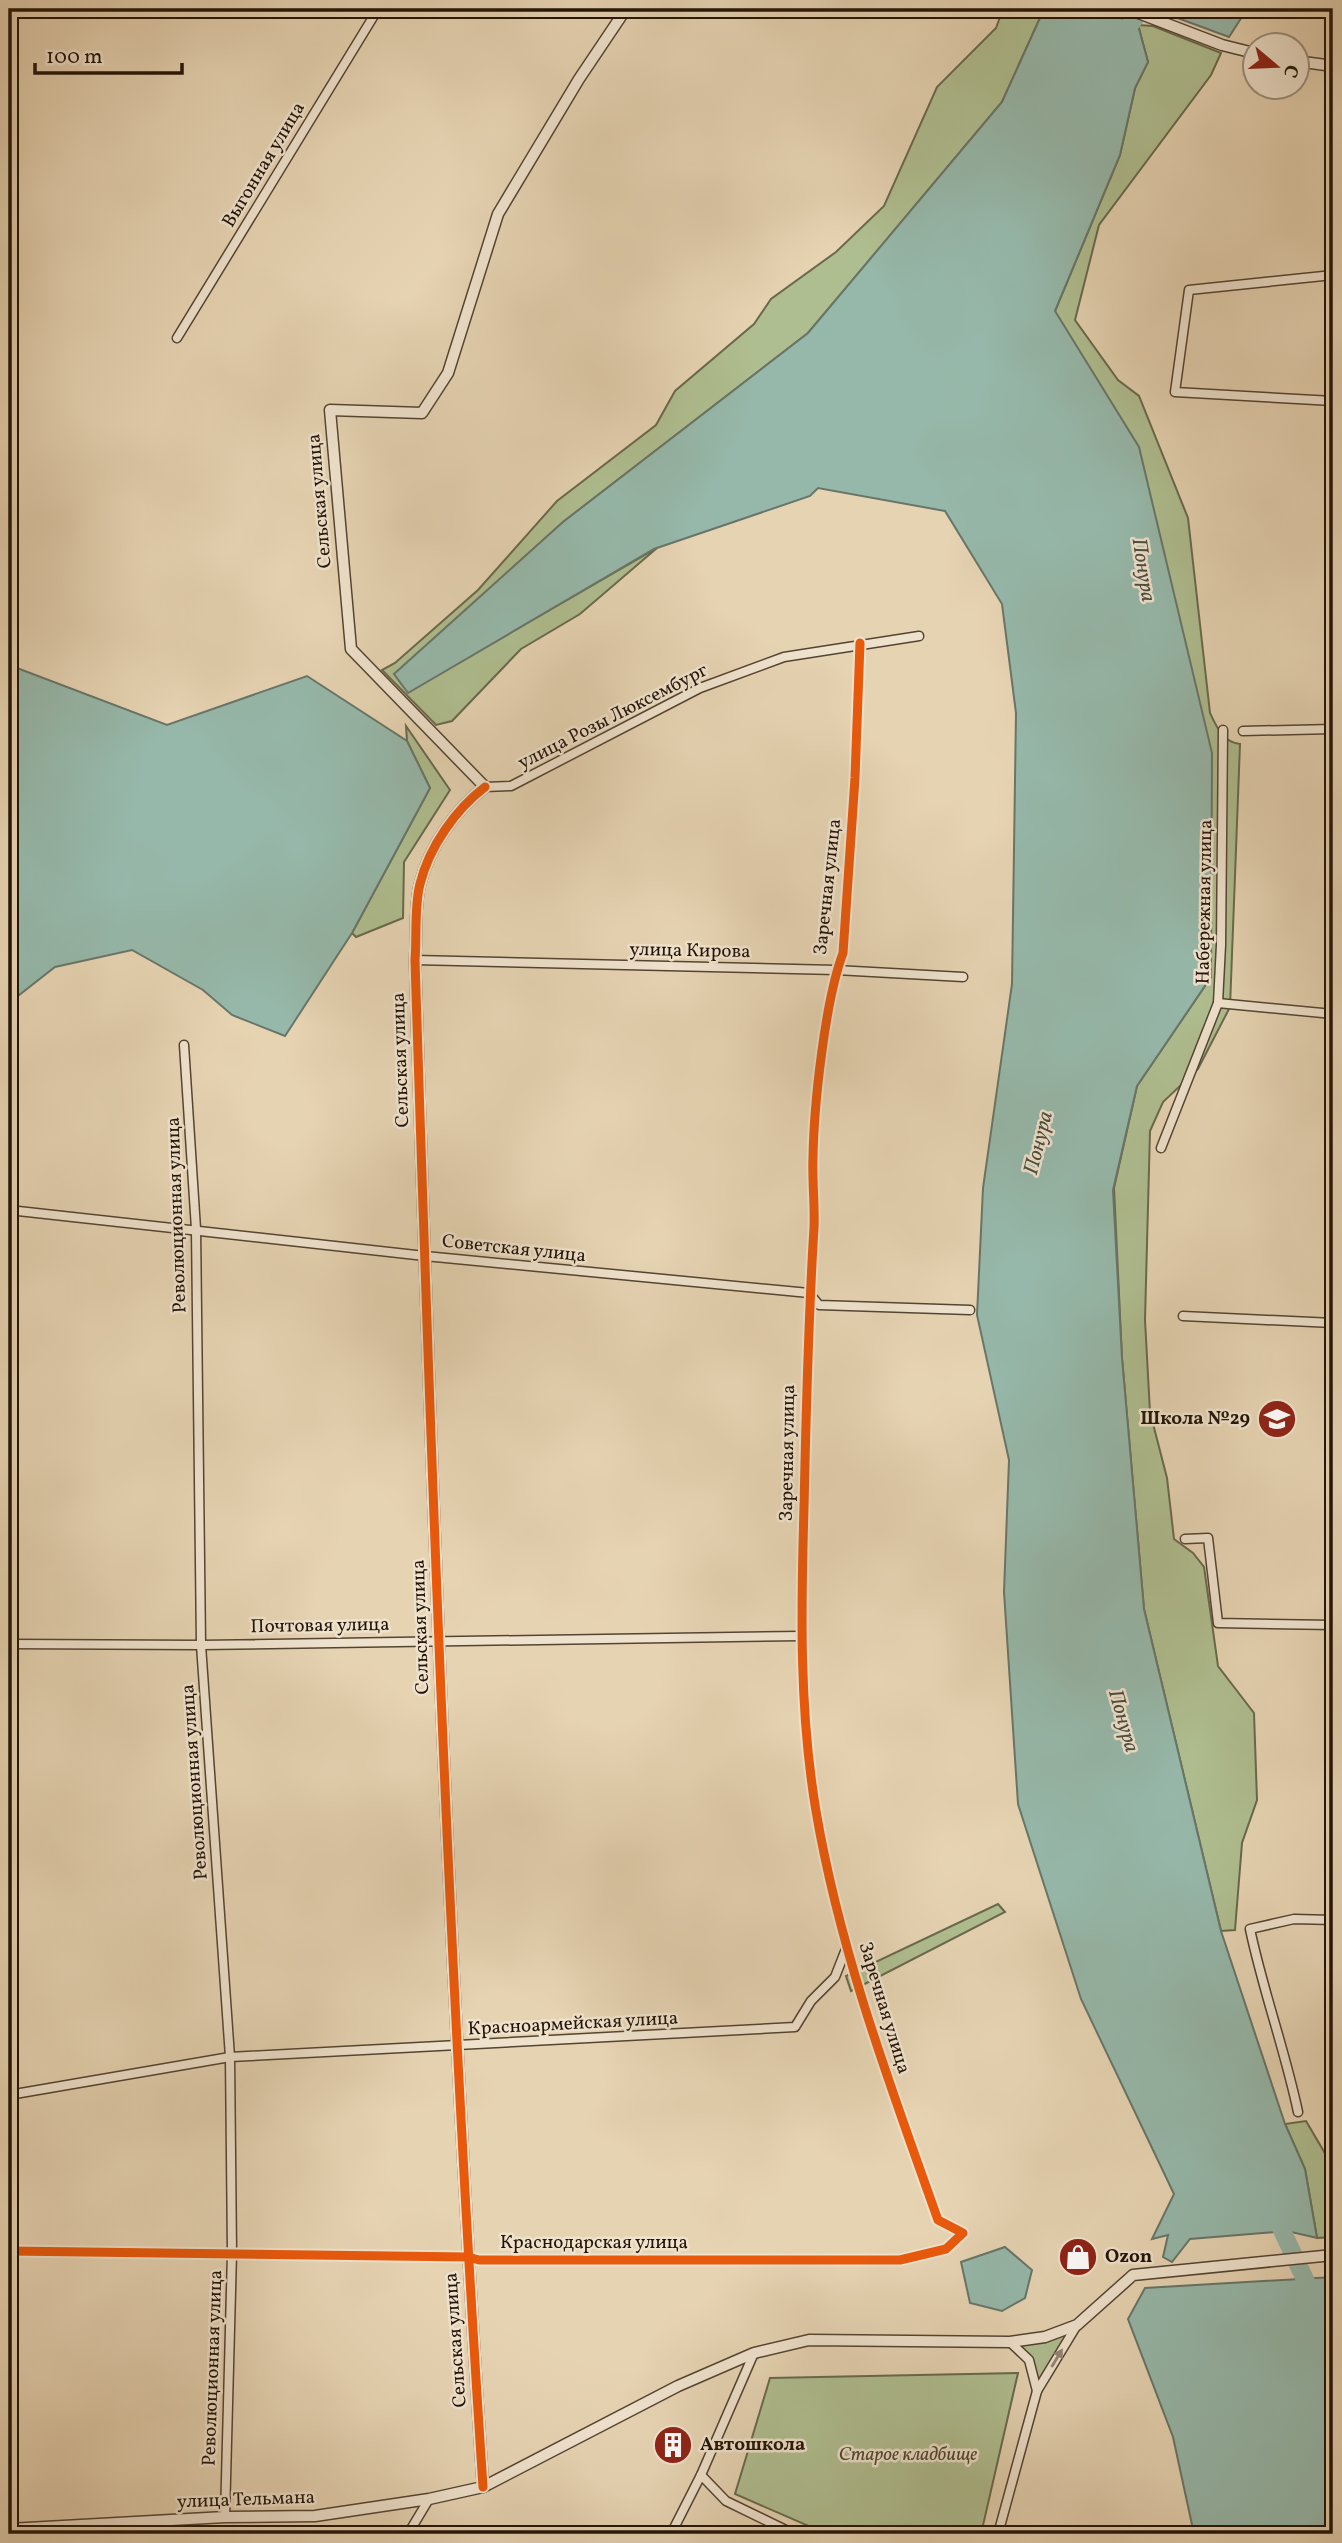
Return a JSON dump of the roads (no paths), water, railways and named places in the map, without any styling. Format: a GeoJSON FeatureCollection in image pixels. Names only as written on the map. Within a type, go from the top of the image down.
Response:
{"type":"FeatureCollection","features":[{"type":"Feature","properties":{"kind":"street","name":"Выгонная улица"},"geometry":{"type":"LineString","coordinates":[[177,338],[378,9]]}},
{"type":"Feature","properties":{"kind":"street","name":"Сельская улица"},"geometry":{"type":"LineString","coordinates":[[483,2487],[468,2257],[438,1639],[415,960],[420,884],[435,850],[463,804],[485,787],[351,649],[330,410],[422,413],[448,373],[498,214],[579,79],[626,9]]}},
{"type":"Feature","properties":{"kind":"street"},"geometry":{"type":"LineString","coordinates":[[1128,9],[1240,49]]}},
{"type":"Feature","properties":{"kind":"street"},"geometry":{"type":"LineString","coordinates":[[1310,63],[1333,66]]}},
{"type":"Feature","properties":{"kind":"street"},"geometry":{"type":"LineString","coordinates":[[1333,275],[1189,290],[1175,392],[1333,401]]}},
{"type":"Feature","properties":{"kind":"street","name":"улица Розы Люксембург"},"geometry":{"type":"LineString","coordinates":[[485,787],[511,786],[700,688],[784,657],[860,643],[919,636]]}},
{"type":"Feature","properties":{"kind":"street","name":"Заречная улица"},"geometry":{"type":"LineString","coordinates":[[860,643],[855,778],[843,953],[836,970],[813,1155],[814,1224],[809,1293],[801,1636],[805,1724],[817,1811],[846,1948],[869,2026],[938,2220],[963,2233]]}},
{"type":"Feature","properties":{"kind":"street"},"geometry":{"type":"LineString","coordinates":[[1243,731],[1333,729]]}},
{"type":"Feature","properties":{"kind":"street","name":"Набережная улица"},"geometry":{"type":"LineString","coordinates":[[1161,1148],[1218,1003],[1222,945],[1223,730]]}},
{"type":"Feature","properties":{"kind":"street","name":"улица Кирова"},"geometry":{"type":"LineString","coordinates":[[415,960],[836,970],[963,977]]}},
{"type":"Feature","properties":{"kind":"street"},"geometry":{"type":"LineString","coordinates":[[1218,1003],[1333,1014]]}},
{"type":"Feature","properties":{"kind":"street","name":"Революционная улица"},"geometry":{"type":"LineString","coordinates":[[184,1045],[196,1229],[201,1645],[230,2057],[232,2253],[225,2517]]}},
{"type":"Feature","properties":{"kind":"street","name":"Советская улица"},"geometry":{"type":"LineString","coordinates":[[9,1210],[425,1256],[809,1293],[819,1305],[970,1310]]}},
{"type":"Feature","properties":{"kind":"street"},"geometry":{"type":"LineString","coordinates":[[1183,1316],[1333,1323]]}},
{"type":"Feature","properties":{"kind":"street"},"geometry":{"type":"LineString","coordinates":[[1185,1539],[1208,1538],[1218,1623],[1333,1625]]}},
{"type":"Feature","properties":{"kind":"street","name":"Почтовая улица"},"geometry":{"type":"LineString","coordinates":[[9,1644],[201,1645],[438,1639],[801,1636]]}},
{"type":"Feature","properties":{"kind":"street"},"geometry":{"type":"LineString","coordinates":[[1298,2112],[1285,2051],[1263,1989],[1250,1929],[1294,1919],[1333,1920]]}},
{"type":"Feature","properties":{"kind":"street","name":"Красноармейская улица"},"geometry":{"type":"LineString","coordinates":[[9,2095],[230,2057],[795,2027],[811,2001],[835,1977],[846,1948]]}},
{"type":"Feature","properties":{"kind":"street","name":"Краснодарская улица"},"geometry":{"type":"LineString","coordinates":[[9,2251],[468,2257],[479,2260],[900,2260],[946,2249],[963,2233]]}},
{"type":"Feature","properties":{"kind":"street"},"geometry":{"type":"LineString","coordinates":[[998,2534],[1037,2391],[1077,2325],[1133,2275],[1333,2255]]}},
{"type":"Feature","properties":{"kind":"street","name":"улица Тельмана"},"geometry":{"type":"LineString","coordinates":[[9,2529],[225,2517],[314,2516],[429,2499],[483,2487],[678,2386],[754,2353],[809,2340],[1010,2342],[1045,2337],[1077,2325]]}},
{"type":"Feature","properties":{"kind":"street"},"geometry":{"type":"LineString","coordinates":[[1010,2342],[1029,2360],[1037,2391]]}},
{"type":"Feature","properties":{"kind":"street"},"geometry":{"type":"LineString","coordinates":[[671,2534],[701,2475],[754,2353]]}},
{"type":"Feature","properties":{"kind":"street"},"geometry":{"type":"LineString","coordinates":[[701,2475],[726,2501],[794,2534]]}},
{"type":"Feature","properties":{"kind":"street"},"geometry":{"type":"LineString","coordinates":[[408,2534],[429,2499]]}},
{"type":"Feature","properties":{"kind":"water"},"geometry":{"type":"Polygon","coordinates":[[[1044,9],[1099,9],[1138,25],[1148,62],[1135,88],[1120,155],[1055,311],[1139,447],[1212,753],[1211,977],[1137,1086],[1113,1190],[1122,1358],[1144,1609],[1221,1931],[1285,2124],[1305,2169],[1317,2238],[1287,2231],[1190,2239],[1172,2262],[1163,2257],[1168,2235],[1152,2239],[1174,2194],[1081,1999],[1018,1804],[1004,1592],[1009,1460],[977,1315],[983,1188],[1012,984],[1016,713],[1002,604],[945,511],[818,488],[810,496],[654,549],[408,693],[394,674],[563,522],[808,333],[1002,102],[1044,9]]]}},
{"type":"Feature","properties":{"kind":"water"},"geometry":{"type":"Polygon","coordinates":[[[1153,9],[1247,9],[1229,37],[1153,9]]]}},
{"type":"Feature","properties":{"kind":"water"},"geometry":{"type":"Polygon","coordinates":[[[9,665],[167,725],[307,676],[407,741],[430,788],[352,933],[285,1036],[232,1015],[203,990],[132,950],[55,967],[9,1003],[9,665]]]}},
{"type":"Feature","properties":{"kind":"water"},"geometry":{"type":"Polygon","coordinates":[[[1005,2247],[1032,2270],[1025,2298],[1002,2311],[970,2303],[961,2262],[1005,2247]]]}},
{"type":"Feature","properties":{"kind":"water"},"geometry":{"type":"Polygon","coordinates":[[[1333,2277],[1333,2534],[1194,2534],[1173,2437],[1128,2319],[1145,2288],[1333,2277]]]}},
{"type":"Feature","properties":{"kind":"waterway","name":"Понура"},"geometry":{"type":"LineString","coordinates":[[1118,40],[1142,9]]}},
{"type":"Feature","properties":{"kind":"waterway","name":"Понура"},"geometry":{"type":"LineString","coordinates":[[1272,2209],[1333,2339]]}},
{"type":"Feature","properties":{"kind":"place","name":"Школа №29"},"geometry":{"type":"Point","coordinates":[1277,1419]}},
{"type":"Feature","properties":{"kind":"place","name":"Ozon"},"geometry":{"type":"Point","coordinates":[1078,2257]}},
{"type":"Feature","properties":{"kind":"place","name":"Автошкола"},"geometry":{"type":"Point","coordinates":[673,2445]}},
{"type":"Feature","properties":{"kind":"park label","name":"Старое кладбище"},"geometry":{"type":"Point","coordinates":[908,2455]}}]}
